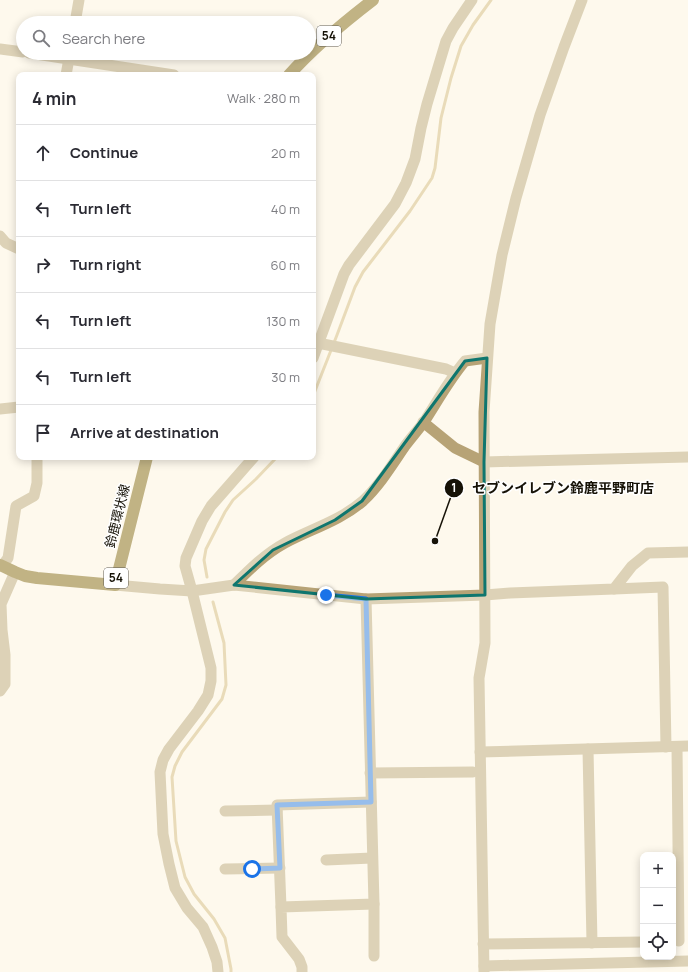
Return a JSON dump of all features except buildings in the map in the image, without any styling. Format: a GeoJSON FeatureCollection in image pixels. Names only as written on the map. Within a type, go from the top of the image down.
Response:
{"type":"FeatureCollection","features":[{"type":"Feature","properties":{"kind":"main road","name":"54"},"geometry":{"type":"LineString","coordinates":[[316,47],[372,0]]}},
{"type":"Feature","properties":{"kind":"main road","name":"54"},"geometry":{"type":"LineString","coordinates":[[292,72],[303,60]]}},
{"type":"Feature","properties":{"kind":"main road","name":"鈴鹿環状線"},"geometry":{"type":"LineString","coordinates":[[115,585],[146,460]]}},
{"type":"Feature","properties":{"kind":"main road","name":"54"},"geometry":{"type":"LineString","coordinates":[[1,565],[25,576],[115,585]]}},
{"type":"Feature","properties":{"kind":"street"},"geometry":{"type":"LineString","coordinates":[[77,16],[80,0]]}},
{"type":"Feature","properties":{"kind":"street"},"geometry":{"type":"LineString","coordinates":[[455,373],[446,368],[319,343],[344,274],[349,265],[395,204],[406,183],[415,159],[427,104],[446,41],[472,0]]}},
{"type":"Feature","properties":{"kind":"street"},"geometry":{"type":"LineString","coordinates":[[582,0],[540,115],[516,198],[501,263],[490,324],[484,412],[485,643],[479,678],[484,969],[545,968],[688,961]]}},
{"type":"Feature","properties":{"kind":"street"},"geometry":{"type":"LineString","coordinates":[[0,49],[16,51]]}},
{"type":"Feature","properties":{"kind":"street"},"geometry":{"type":"LineString","coordinates":[[66,72],[68,60]]}},
{"type":"Feature","properties":{"kind":"street"},"geometry":{"type":"LineString","coordinates":[[91,60],[157,72]]}},
{"type":"Feature","properties":{"kind":"street"},"geometry":{"type":"LineString","coordinates":[[0,236],[6,243],[16,248]]}},
{"type":"Feature","properties":{"kind":"street"},"geometry":{"type":"LineString","coordinates":[[234,585],[250,568],[273,550],[286,542],[335,520],[362,501],[384,476],[423,422],[455,373],[465,361],[487,358]]}},
{"type":"Feature","properties":{"kind":"street"},"geometry":{"type":"LineString","coordinates":[[0,409],[16,407]]}},
{"type":"Feature","properties":{"kind":"street"},"geometry":{"type":"LineString","coordinates":[[423,422],[455,448],[484,462],[688,457]]}},
{"type":"Feature","properties":{"kind":"street"},"geometry":{"type":"LineString","coordinates":[[1,565],[8,558],[16,506],[34,496],[37,483],[37,460]]}},
{"type":"Feature","properties":{"kind":"street"},"geometry":{"type":"LineString","coordinates":[[218,972],[217,962],[212,947],[203,927],[187,908],[175,888],[168,864],[163,834],[160,772],[163,760],[169,749],[198,711],[208,695],[211,681],[211,668],[185,566],[186,558],[202,521],[215,501],[251,460]]}},
{"type":"Feature","properties":{"kind":"street"},"geometry":{"type":"LineString","coordinates":[[614,589],[632,566],[648,553],[688,552]]}},
{"type":"Feature","properties":{"kind":"street"},"geometry":{"type":"LineString","coordinates":[[0,691],[5,684],[2,604],[15,572]]}},
{"type":"Feature","properties":{"kind":"street"},"geometry":{"type":"LineString","coordinates":[[115,585],[192,591],[234,585],[366,599],[663,587],[663,614],[677,747],[680,941]]}},
{"type":"Feature","properties":{"kind":"street"},"geometry":{"type":"LineString","coordinates":[[366,599],[374,956]]}},
{"type":"Feature","properties":{"kind":"street"},"geometry":{"type":"LineString","coordinates":[[480,752],[677,747]]}},
{"type":"Feature","properties":{"kind":"street"},"geometry":{"type":"LineString","coordinates":[[588,749],[592,943]]}},
{"type":"Feature","properties":{"kind":"street"},"geometry":{"type":"LineString","coordinates":[[370,773],[473,772]]}},
{"type":"Feature","properties":{"kind":"street"},"geometry":{"type":"LineString","coordinates":[[302,972],[299,959],[282,937],[277,805],[371,802]]}},
{"type":"Feature","properties":{"kind":"street"},"geometry":{"type":"LineString","coordinates":[[225,811],[277,810]]}},
{"type":"Feature","properties":{"kind":"street"},"geometry":{"type":"LineString","coordinates":[[326,860],[372,858]]}},
{"type":"Feature","properties":{"kind":"street"},"geometry":{"type":"LineString","coordinates":[[225,869],[280,868]]}},
{"type":"Feature","properties":{"kind":"street"},"geometry":{"type":"LineString","coordinates":[[281,907],[374,904]]}},
{"type":"Feature","properties":{"kind":"street"},"geometry":{"type":"LineString","coordinates":[[484,944],[640,942]]}},
{"type":"Feature","properties":{"kind":"highlighted area"},"geometry":{"type":"Polygon","coordinates":[[[487,358],[484,462],[485,595],[366,599],[234,585],[273,550],[335,520],[362,501],[465,361],[487,358]]]}},
{"type":"Feature","properties":{"kind":"waterway"},"geometry":{"type":"LineString","coordinates":[[316,388],[355,287],[363,272],[410,211],[432,178],[435,168],[441,118],[461,46],[473,25],[491,0]]}},
{"type":"Feature","properties":{"kind":"waterway"},"geometry":{"type":"LineString","coordinates":[[207,577],[204,560],[206,549],[225,512],[233,500],[274,460]]}},
{"type":"Feature","properties":{"kind":"waterway"},"geometry":{"type":"LineString","coordinates":[[213,602],[224,643],[226,685],[222,699],[182,752],[175,766],[172,777],[176,841],[185,877],[194,894],[214,919],[225,938],[231,972]]}},
{"type":"Feature","properties":{"kind":"place","name":"セブンイレブン鈴鹿平野町店"},"geometry":{"type":"Point","coordinates":[435,541]}},
{"type":"Feature","properties":{"kind":"route"},"geometry":{"type":"LineString","coordinates":[[252,869],[280,868],[277,805],[371,802],[366,599],[326,595]]}}]}
